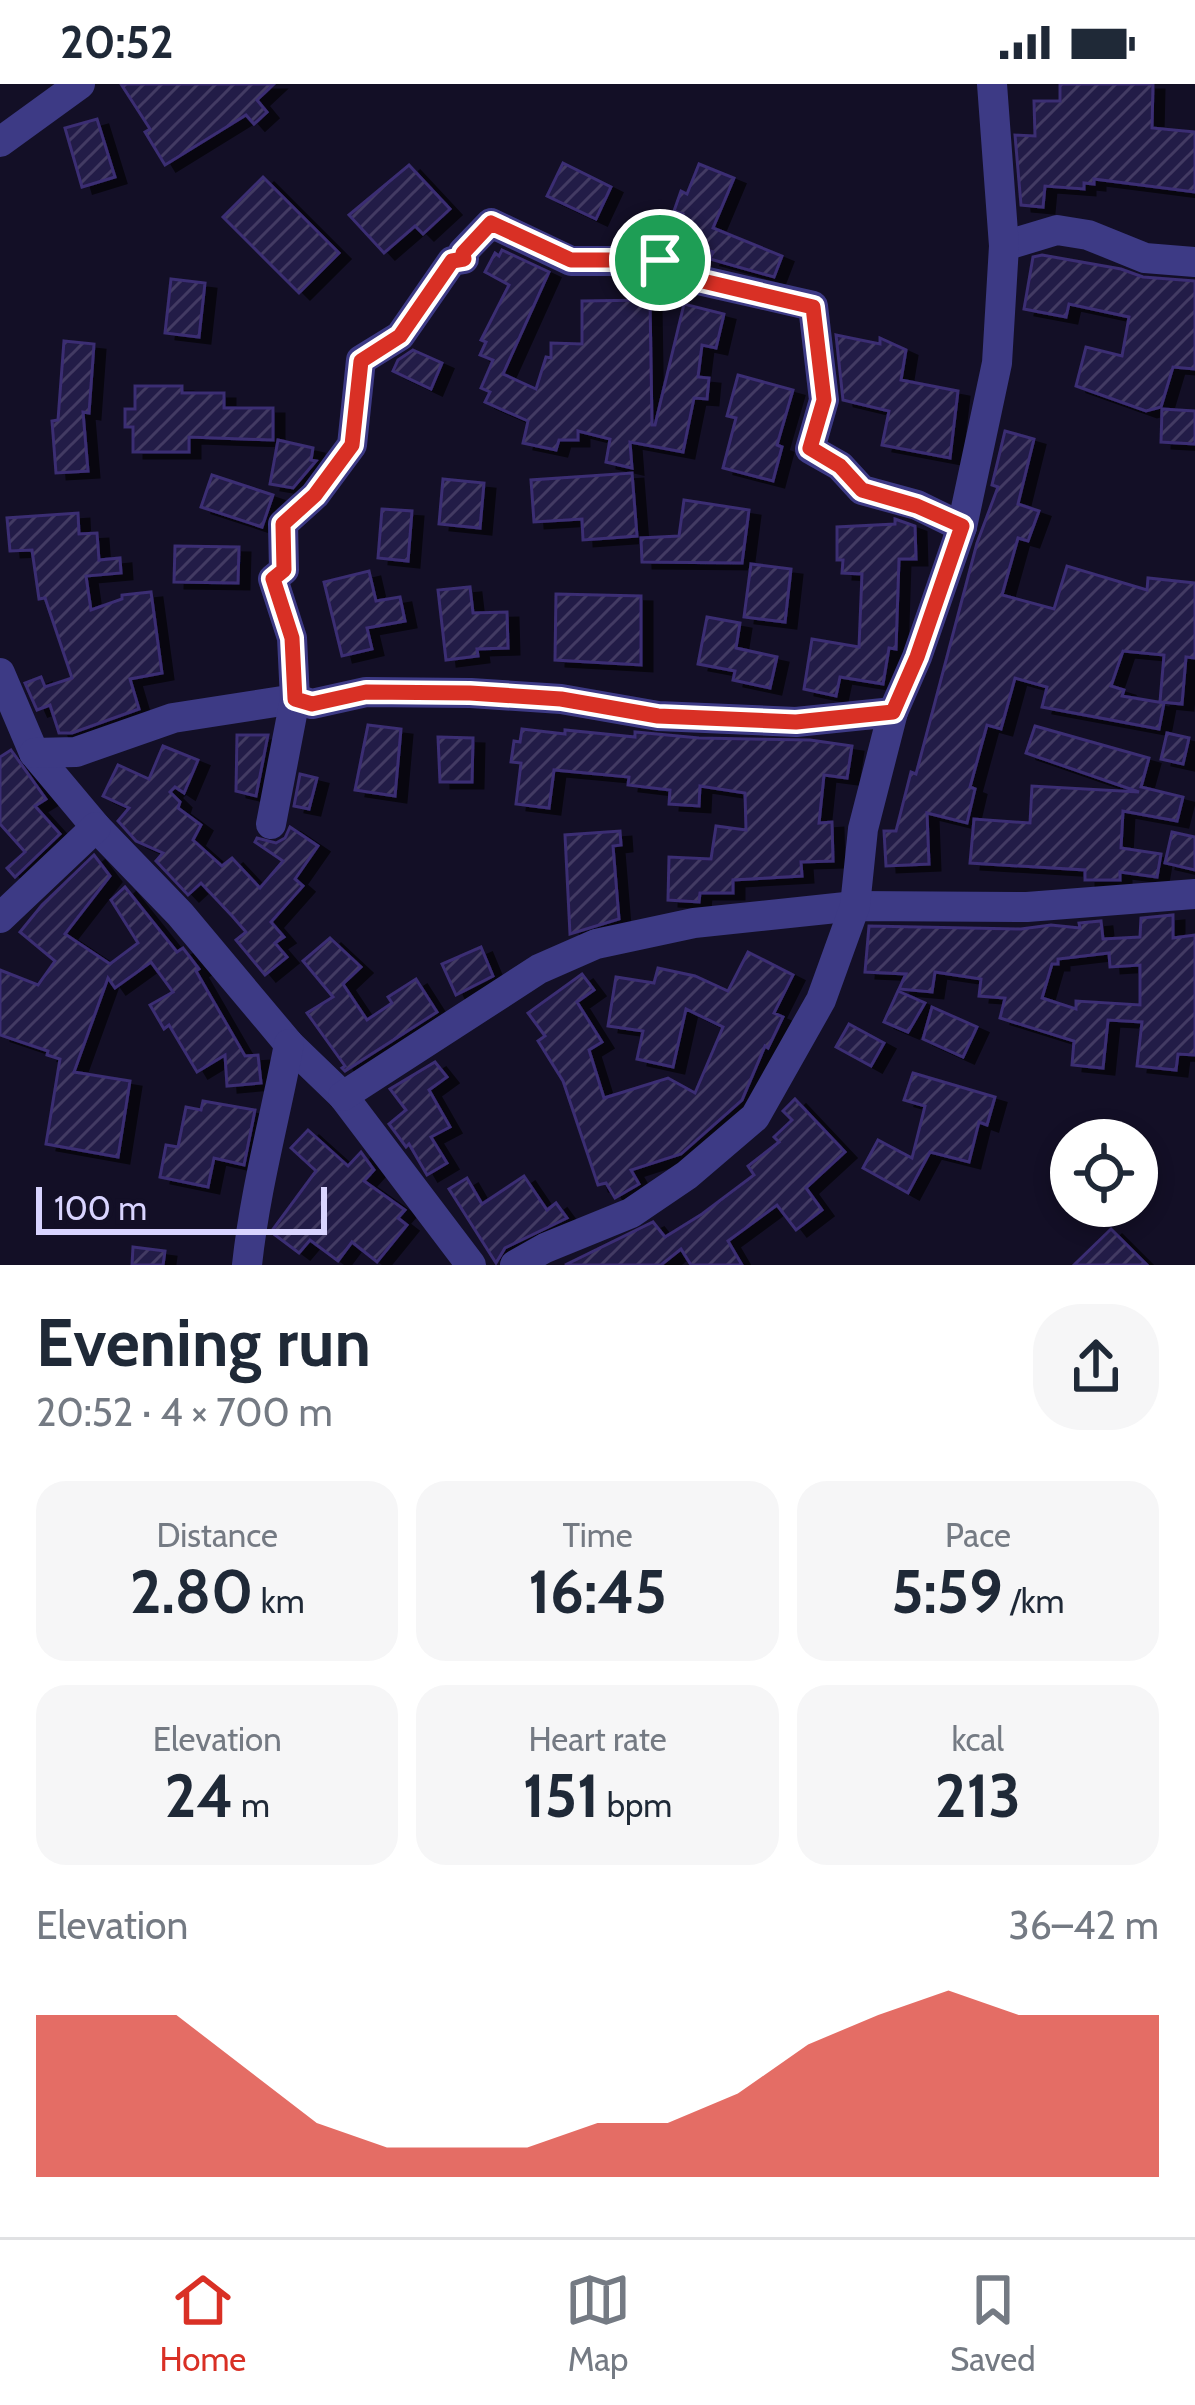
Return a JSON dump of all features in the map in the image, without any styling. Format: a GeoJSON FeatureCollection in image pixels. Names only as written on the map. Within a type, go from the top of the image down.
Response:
{"type":"FeatureCollection","features":[{"type":"Feature","properties":{"kind":"street"},"geometry":{"type":"LineString","coordinates":[[0,142],[80,84]]}},
{"type":"Feature","properties":{"kind":"street"},"geometry":{"type":"LineString","coordinates":[[515,1265],[545,1247],[631,1213],[687,1175],[755,1117],[821,1000],[856,906],[863,830],[893,712],[962,526],[997,363],[1004,246],[992,84]]}},
{"type":"Feature","properties":{"kind":"street"},"geometry":{"type":"LineString","coordinates":[[271,824],[295,699],[292,638],[273,579],[284,570],[283,524],[315,495],[352,445],[361,361],[400,336],[452,261],[464,259],[463,253],[491,223],[571,260],[660,260],[690,278],[813,307],[824,400],[810,448],[840,466],[862,490],[962,526]]}},
{"type":"Feature","properties":{"kind":"street"},"geometry":{"type":"LineString","coordinates":[[1004,246],[1057,230],[1088,235],[1144,258],[1195,262]]}},
{"type":"Feature","properties":{"kind":"street"},"geometry":{"type":"LineString","coordinates":[[0,673],[34,753],[180,914],[289,1044],[343,1096],[471,1265]]}},
{"type":"Feature","properties":{"kind":"street"},"geometry":{"type":"LineString","coordinates":[[34,753],[76,752],[173,718],[295,699],[312,704],[366,692],[561,699],[658,716],[796,722],[893,712]]}},
{"type":"Feature","properties":{"kind":"street"},"geometry":{"type":"LineString","coordinates":[[0,918],[97,827]]}},
{"type":"Feature","properties":{"kind":"street"},"geometry":{"type":"LineString","coordinates":[[343,1096],[538,968],[596,944],[694,923],[856,906],[1027,907],[1195,894]]}},
{"type":"Feature","properties":{"kind":"street"},"geometry":{"type":"LineString","coordinates":[[247,1265],[254,1196],[272,1138],[289,1044]]}},
{"type":"Feature","properties":{"kind":"building"},"geometry":{"type":"Polygon","coordinates":[[[121,84],[274,84],[257,100],[267,112],[254,124],[246,115],[165,165],[145,132],[150,129],[121,84]]]}},
{"type":"Feature","properties":{"kind":"building"},"geometry":{"type":"Polygon","coordinates":[[[1060,84],[1153,84],[1152,128],[1195,132],[1195,192],[1094,179],[1094,184],[1084,183],[1084,189],[1045,186],[1043,207],[1021,205],[1015,135],[1035,136],[1034,101],[1060,101],[1060,84]]]}},
{"type":"Feature","properties":{"kind":"building"},"geometry":{"type":"Polygon","coordinates":[[[97,119],[115,177],[82,187],[65,128],[97,119]]]}},
{"type":"Feature","properties":{"kind":"building"},"geometry":{"type":"Polygon","coordinates":[[[563,163],[611,187],[596,219],[547,196],[563,163]]]}},
{"type":"Feature","properties":{"kind":"building"},"geometry":{"type":"Polygon","coordinates":[[[699,164],[734,178],[713,228],[782,256],[774,277],[710,259],[713,252],[682,239],[688,227],[679,223],[683,214],[674,211],[699,164]]]}},
{"type":"Feature","properties":{"kind":"building"},"geometry":{"type":"Polygon","coordinates":[[[409,165],[450,209],[423,234],[415,226],[384,253],[349,215],[409,165]]]}},
{"type":"Feature","properties":{"kind":"building"},"geometry":{"type":"Polygon","coordinates":[[[263,177],[339,253],[299,293],[223,217],[263,177]]]}},
{"type":"Feature","properties":{"kind":"building"},"geometry":{"type":"Polygon","coordinates":[[[502,250],[549,272],[503,374],[536,389],[546,357],[551,358],[551,343],[582,344],[582,301],[650,300],[652,425],[684,304],[724,314],[716,348],[702,345],[698,377],[709,378],[707,399],[694,398],[683,452],[630,442],[632,468],[606,462],[610,439],[578,431],[578,440],[559,440],[556,450],[523,443],[528,421],[485,402],[490,392],[481,388],[493,360],[480,355],[486,342],[481,340],[509,285],[485,272],[495,253],[499,256],[502,250]]]}},
{"type":"Feature","properties":{"kind":"building"},"geometry":{"type":"Polygon","coordinates":[[[1033,257],[1143,277],[1195,281],[1195,369],[1173,367],[1161,407],[1146,411],[1076,386],[1086,347],[1122,356],[1129,317],[1069,304],[1066,317],[1024,309],[1033,257]]]}},
{"type":"Feature","properties":{"kind":"building"},"geometry":{"type":"Polygon","coordinates":[[[171,279],[205,283],[199,337],[165,333],[171,279]]]}},
{"type":"Feature","properties":{"kind":"building"},"geometry":{"type":"Polygon","coordinates":[[[836,335],[880,344],[880,338],[906,350],[901,380],[958,391],[950,458],[882,445],[889,411],[843,400],[836,335]]]}},
{"type":"Feature","properties":{"kind":"building"},"geometry":{"type":"Polygon","coordinates":[[[64,341],[94,344],[89,413],[83,412],[88,471],[56,473],[52,421],[58,420],[64,341]]]}},
{"type":"Feature","properties":{"kind":"building"},"geometry":{"type":"Polygon","coordinates":[[[413,350],[442,363],[431,389],[393,371],[398,360],[413,350]]]}},
{"type":"Feature","properties":{"kind":"building"},"geometry":{"type":"Polygon","coordinates":[[[738,375],[793,390],[777,445],[782,447],[773,481],[723,468],[736,418],[727,416],[738,375]]]}},
{"type":"Feature","properties":{"kind":"building"},"geometry":{"type":"Polygon","coordinates":[[[135,386],[182,386],[182,393],[224,393],[224,408],[273,408],[273,440],[189,437],[189,452],[133,452],[133,427],[125,427],[125,409],[135,409],[135,386]]]}},
{"type":"Feature","properties":{"kind":"building"},"geometry":{"type":"Polygon","coordinates":[[[1162,409],[1195,411],[1195,444],[1161,442],[1162,409]]]}},
{"type":"Feature","properties":{"kind":"building"},"geometry":{"type":"Polygon","coordinates":[[[1005,431],[1034,439],[1018,504],[1039,511],[1028,541],[1018,538],[1002,595],[1054,609],[1067,566],[1147,590],[1148,578],[1195,583],[1195,658],[1186,657],[1182,704],[1160,702],[1164,655],[1123,651],[1111,686],[1124,690],[1122,696],[1164,703],[1159,729],[1042,707],[1047,687],[1015,678],[1001,729],[987,725],[970,787],[975,789],[967,823],[927,813],[929,864],[886,866],[884,831],[896,831],[911,772],[916,774],[977,543],[998,487],[992,485],[1005,431]]]}},
{"type":"Feature","properties":{"kind":"building"},"geometry":{"type":"Polygon","coordinates":[[[278,440],[313,448],[311,460],[316,461],[293,488],[270,484],[278,440]]]}},
{"type":"Feature","properties":{"kind":"building"},"geometry":{"type":"Polygon","coordinates":[[[632,473],[637,536],[583,540],[582,519],[534,522],[531,480],[632,473]]]}},
{"type":"Feature","properties":{"kind":"building"},"geometry":{"type":"Polygon","coordinates":[[[212,475],[273,495],[262,527],[201,507],[212,475]]]}},
{"type":"Feature","properties":{"kind":"building"},"geometry":{"type":"Polygon","coordinates":[[[443,479],[484,483],[480,528],[439,524],[443,479]]]}},
{"type":"Feature","properties":{"kind":"building"},"geometry":{"type":"Polygon","coordinates":[[[684,500],[749,510],[742,563],[642,562],[641,538],[679,536],[684,500]]]}},
{"type":"Feature","properties":{"kind":"building"},"geometry":{"type":"Polygon","coordinates":[[[382,509],[412,511],[408,561],[378,558],[382,509]]]}},
{"type":"Feature","properties":{"kind":"building"},"geometry":{"type":"Polygon","coordinates":[[[78,513],[79,534],[97,533],[99,560],[120,558],[121,573],[86,576],[91,610],[122,599],[122,595],[151,592],[162,673],[130,679],[139,709],[72,733],[59,733],[50,705],[37,710],[25,683],[41,677],[45,687],[72,678],[45,598],[39,599],[32,550],[10,551],[7,518],[78,513]]]}},
{"type":"Feature","properties":{"kind":"building"},"geometry":{"type":"Polygon","coordinates":[[[895,519],[915,526],[916,559],[899,559],[896,649],[889,648],[883,684],[840,677],[836,696],[804,689],[812,639],[859,647],[862,574],[842,573],[837,527],[895,524],[895,519]]]}},
{"type":"Feature","properties":{"kind":"building"},"geometry":{"type":"Polygon","coordinates":[[[175,546],[239,547],[238,583],[174,582],[175,546]]]}},
{"type":"Feature","properties":{"kind":"building"},"geometry":{"type":"Polygon","coordinates":[[[751,564],[791,569],[785,622],[744,617],[751,564]]]}},
{"type":"Feature","properties":{"kind":"building"},"geometry":{"type":"Polygon","coordinates":[[[369,571],[376,601],[400,597],[405,621],[367,628],[372,649],[342,656],[324,582],[369,571]]]}},
{"type":"Feature","properties":{"kind":"building"},"geometry":{"type":"Polygon","coordinates":[[[470,587],[473,613],[507,612],[508,648],[477,649],[478,656],[446,660],[438,590],[470,587]]]}},
{"type":"Feature","properties":{"kind":"building"},"geometry":{"type":"Polygon","coordinates":[[[556,594],[641,596],[641,665],[555,660],[556,594]]]}},
{"type":"Feature","properties":{"kind":"building"},"geometry":{"type":"Polygon","coordinates":[[[707,617],[740,623],[736,648],[777,657],[770,688],[733,680],[735,671],[698,664],[707,617]]]}},
{"type":"Feature","properties":{"kind":"building"},"geometry":{"type":"Polygon","coordinates":[[[368,725],[401,729],[395,796],[355,790],[368,725]]]}},
{"type":"Feature","properties":{"kind":"building"},"geometry":{"type":"Polygon","coordinates":[[[1035,726],[1149,758],[1141,787],[1183,797],[1177,821],[1123,811],[1121,848],[1161,854],[1157,877],[1120,872],[1120,880],[1085,880],[1085,870],[970,863],[974,819],[1030,823],[1032,786],[1139,792],[1026,753],[1035,726]]]}},
{"type":"Feature","properties":{"kind":"building"},"geometry":{"type":"Polygon","coordinates":[[[522,729],[635,737],[635,732],[810,740],[852,746],[847,778],[824,775],[819,823],[832,822],[833,861],[801,862],[802,876],[733,880],[733,893],[700,893],[699,902],[668,900],[669,857],[711,859],[716,826],[746,830],[745,793],[700,786],[699,806],[669,804],[670,790],[628,785],[629,777],[554,770],[549,808],[516,804],[521,763],[511,762],[514,741],[520,742],[522,729]]]}},
{"type":"Feature","properties":{"kind":"building"},"geometry":{"type":"Polygon","coordinates":[[[1167,733],[1189,738],[1183,764],[1161,759],[1167,733]]]}},
{"type":"Feature","properties":{"kind":"building"},"geometry":{"type":"Polygon","coordinates":[[[237,735],[268,735],[256,796],[236,791],[237,735]]]}},
{"type":"Feature","properties":{"kind":"building"},"geometry":{"type":"Polygon","coordinates":[[[438,737],[473,738],[472,782],[440,782],[438,737]]]}},
{"type":"Feature","properties":{"kind":"building"},"geometry":{"type":"Polygon","coordinates":[[[163,746],[198,760],[184,793],[175,787],[170,792],[180,802],[178,808],[201,825],[193,840],[222,866],[232,858],[260,888],[283,861],[255,842],[257,838],[276,843],[290,827],[318,846],[295,879],[303,886],[271,922],[284,937],[275,943],[287,957],[265,975],[236,940],[246,932],[233,917],[201,883],[188,895],[156,861],[163,853],[136,841],[118,821],[129,808],[103,796],[118,765],[149,779],[163,746]]]}},
{"type":"Feature","properties":{"kind":"building"},"geometry":{"type":"Polygon","coordinates":[[[11,750],[46,799],[35,806],[60,834],[15,877],[7,868],[25,852],[0,824],[0,757],[11,750]]]}},
{"type":"Feature","properties":{"kind":"building"},"geometry":{"type":"Polygon","coordinates":[[[300,774],[317,778],[309,809],[294,806],[300,774]]]}},
{"type":"Feature","properties":{"kind":"building"},"geometry":{"type":"Polygon","coordinates":[[[620,831],[621,845],[613,846],[619,919],[570,934],[565,835],[620,831]]]}},
{"type":"Feature","properties":{"kind":"building"},"geometry":{"type":"Polygon","coordinates":[[[1172,832],[1195,837],[1195,870],[1165,863],[1172,832]]]}},
{"type":"Feature","properties":{"kind":"building"},"geometry":{"type":"Polygon","coordinates":[[[94,855],[110,876],[65,934],[110,964],[138,943],[111,900],[125,887],[177,952],[183,948],[199,969],[245,1056],[258,1055],[261,1083],[227,1086],[225,1055],[197,1072],[169,1025],[164,1029],[150,1005],[173,992],[151,962],[115,988],[108,978],[74,1072],[130,1081],[118,1157],[46,1144],[60,1059],[0,1035],[0,970],[38,985],[55,961],[20,932],[94,855]]]}},
{"type":"Feature","properties":{"kind":"building"},"geometry":{"type":"Polygon","coordinates":[[[1173,915],[1173,938],[1195,935],[1195,1055],[1178,1054],[1176,1070],[1137,1066],[1142,1022],[1108,1020],[1103,1068],[1072,1065],[1074,1041],[1000,1018],[1005,998],[979,996],[981,979],[935,972],[932,992],[899,989],[906,974],[865,972],[869,926],[1080,928],[1079,923],[1101,921],[1103,939],[1140,937],[1141,918],[1173,915]],[[1109,953],[1058,959],[1058,964],[1052,964],[1042,998],[1076,1009],[1076,1001],[1140,1005],[1140,965],[1110,967],[1109,953]]]}},
{"type":"Feature","properties":{"kind":"building"},"geometry":{"type":"Polygon","coordinates":[[[330,938],[361,967],[343,984],[367,1020],[392,1003],[388,997],[416,979],[437,1012],[345,1071],[307,1013],[333,997],[303,961],[330,938]]]}},
{"type":"Feature","properties":{"kind":"building"},"geometry":{"type":"Polygon","coordinates":[[[481,947],[493,976],[456,995],[442,964],[481,947]]]}},
{"type":"Feature","properties":{"kind":"building"},"geometry":{"type":"Polygon","coordinates":[[[748,952],[793,975],[774,1013],[783,1017],[742,1100],[681,1154],[631,1170],[639,1184],[615,1198],[606,1183],[598,1185],[563,1081],[538,1041],[545,1036],[528,1013],[582,974],[594,990],[577,1002],[602,1042],[589,1050],[604,1098],[668,1078],[695,1093],[723,1027],[686,1009],[673,1067],[637,1059],[643,1031],[608,1026],[616,977],[654,983],[658,968],[695,976],[728,991],[748,952]]]}},
{"type":"Feature","properties":{"kind":"building"},"geometry":{"type":"Polygon","coordinates":[[[898,991],[925,1003],[908,1032],[884,1022],[898,991]]]}},
{"type":"Feature","properties":{"kind":"building"},"geometry":{"type":"Polygon","coordinates":[[[932,1007],[977,1027],[963,1057],[923,1039],[932,1007]]]}},
{"type":"Feature","properties":{"kind":"building"},"geometry":{"type":"Polygon","coordinates":[[[849,1024],[884,1043],[871,1066],[836,1047],[849,1024]]]}},
{"type":"Feature","properties":{"kind":"building"},"geometry":{"type":"Polygon","coordinates":[[[435,1062],[447,1077],[429,1090],[450,1127],[431,1137],[447,1163],[427,1175],[409,1144],[406,1147],[389,1124],[406,1110],[390,1089],[435,1062]]]}},
{"type":"Feature","properties":{"kind":"building"},"geometry":{"type":"Polygon","coordinates":[[[913,1073],[995,1097],[987,1125],[979,1122],[969,1162],[930,1152],[908,1193],[863,1168],[878,1140],[912,1158],[925,1106],[904,1100],[913,1073]]]}},
{"type":"Feature","properties":{"kind":"building"},"geometry":{"type":"Polygon","coordinates":[[[795,1099],[845,1152],[806,1188],[822,1210],[796,1230],[777,1205],[728,1241],[742,1265],[691,1265],[681,1249],[661,1265],[565,1265],[653,1222],[665,1237],[702,1214],[754,1175],[748,1166],[779,1142],[774,1137],[792,1120],[783,1111],[795,1099]]]}},
{"type":"Feature","properties":{"kind":"building"},"geometry":{"type":"Polygon","coordinates":[[[203,1101],[255,1110],[244,1165],[214,1158],[208,1187],[160,1177],[166,1145],[178,1147],[186,1107],[201,1110],[203,1101]]]}},
{"type":"Feature","properties":{"kind":"building"},"geometry":{"type":"Polygon","coordinates":[[[308,1130],[348,1166],[361,1152],[374,1170],[364,1181],[405,1210],[398,1218],[407,1225],[377,1262],[352,1242],[338,1261],[310,1240],[299,1253],[271,1232],[316,1171],[291,1148],[308,1130]]]}},
{"type":"Feature","properties":{"kind":"building"},"geometry":{"type":"Polygon","coordinates":[[[524,1176],[547,1210],[556,1203],[567,1218],[505,1248],[496,1263],[449,1189],[467,1178],[482,1204],[524,1176]]]}},
{"type":"Feature","properties":{"kind":"building"},"geometry":{"type":"Polygon","coordinates":[[[1111,1229],[1147,1265],[1074,1265],[1111,1229]]]}},
{"type":"Feature","properties":{"kind":"building"},"geometry":{"type":"Polygon","coordinates":[[[133,1247],[165,1251],[163,1265],[132,1265],[133,1247]]]}},
{"type":"Feature","properties":{"kind":"route"},"geometry":{"type":"LineString","coordinates":[[491,223],[571,260],[660,260],[690,278],[813,307],[824,400],[810,448],[840,466],[862,490],[962,526],[893,712],[796,722],[658,716],[561,699],[470,693],[366,692],[312,704],[295,699],[292,638],[273,579],[284,570],[283,524],[315,495],[352,445],[361,361],[400,336],[452,261],[464,259],[463,253],[491,223]]}}]}
